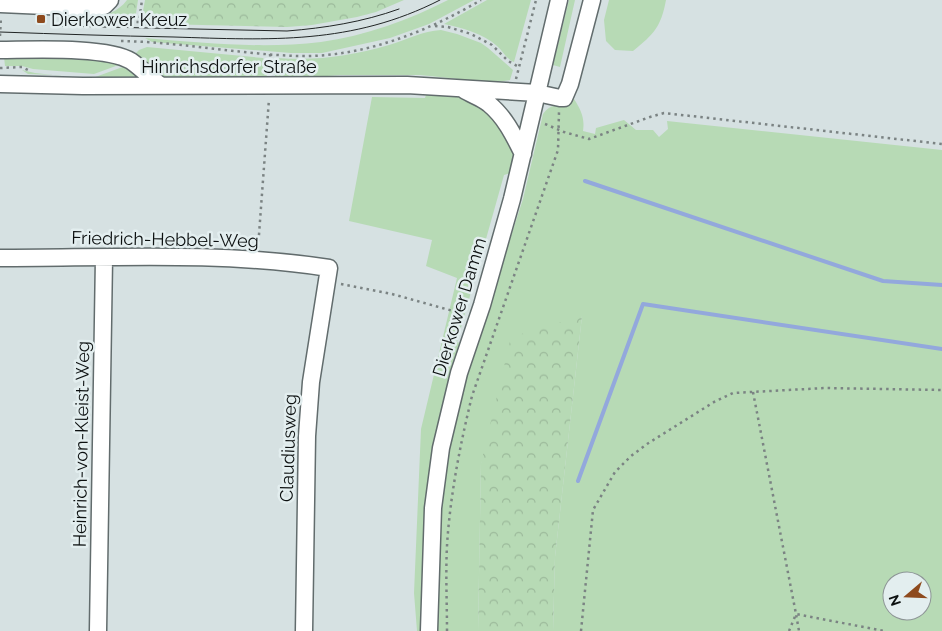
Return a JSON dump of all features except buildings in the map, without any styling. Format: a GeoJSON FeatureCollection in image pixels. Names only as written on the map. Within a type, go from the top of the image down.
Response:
{"type":"FeatureCollection","features":[{"type":"Feature","properties":{"kind":"street"},"geometry":{"type":"LineString","coordinates":[[14,2],[90,8],[104,6],[110,0]]}},
{"type":"Feature","properties":{"kind":"street","name":"Dierkower Damm"},"geometry":{"type":"LineString","coordinates":[[429,631],[433,508],[441,448],[459,373],[482,305],[512,199],[559,0]]}},
{"type":"Feature","properties":{"kind":"street","name":"Hinrichsdorfer Straße"},"geometry":{"type":"LineString","coordinates":[[0,84],[82,86],[407,85],[537,93],[564,98],[592,0]]}},
{"type":"Feature","properties":{"kind":"street"},"geometry":{"type":"LineString","coordinates":[[0,50],[80,51],[115,54],[130,60],[161,86]]}},
{"type":"Feature","properties":{"kind":"street","name":"Hinrichsdorfer Straße"},"geometry":{"type":"LineString","coordinates":[[458,87],[489,103],[508,124],[523,154]]}},
{"type":"Feature","properties":{"kind":"street","name":"Friedrich-Hebbel-Weg"},"geometry":{"type":"LineString","coordinates":[[0,258],[257,259],[328,274]]}},
{"type":"Feature","properties":{"kind":"street","name":"Heinrich-von-Kleist-Weg"},"geometry":{"type":"LineString","coordinates":[[98,631],[104,258]]}},
{"type":"Feature","properties":{"kind":"street","name":"Claudiusweg"},"geometry":{"type":"LineString","coordinates":[[304,631],[307,436],[311,382],[328,274]]}},
{"type":"Feature","properties":{"kind":"path"},"geometry":{"type":"LineString","coordinates":[[96,21],[139,22],[142,0]]}},
{"type":"Feature","properties":{"kind":"path"},"geometry":{"type":"LineString","coordinates":[[137,42],[298,56],[330,54],[365,48],[435,26],[481,0]]}},
{"type":"Feature","properties":{"kind":"path"},"geometry":{"type":"LineString","coordinates":[[435,26],[448,27],[471,34],[492,45],[508,62],[519,67],[536,0]]}},
{"type":"Feature","properties":{"kind":"path"},"geometry":{"type":"LineString","coordinates":[[0,38],[14,2]]}},
{"type":"Feature","properties":{"kind":"path"},"geometry":{"type":"LineString","coordinates":[[270,54],[271,78]]}},
{"type":"Feature","properties":{"kind":"path"},"geometry":{"type":"LineString","coordinates":[[257,259],[270,96]]}},
{"type":"Feature","properties":{"kind":"path"},"geometry":{"type":"LineString","coordinates":[[447,631],[448,533],[456,470],[464,432],[472,396],[558,150],[558,130],[589,139],[664,113],[942,144]]}},
{"type":"Feature","properties":{"kind":"path"},"geometry":{"type":"LineString","coordinates":[[328,274],[392,294],[467,314]]}},
{"type":"Feature","properties":{"kind":"path"},"geometry":{"type":"LineString","coordinates":[[581,631],[593,510],[615,472],[631,456],[647,444],[714,402],[733,393],[825,388],[942,390]]}},
{"type":"Feature","properties":{"kind":"path"},"geometry":{"type":"LineString","coordinates":[[753,392],[799,631]]}},
{"type":"Feature","properties":{"kind":"path"},"geometry":{"type":"LineString","coordinates":[[789,631],[796,614]]}},
{"type":"Feature","properties":{"kind":"path"},"geometry":{"type":"LineString","coordinates":[[796,614],[884,631]]}},
{"type":"Feature","properties":{"kind":"green space"},"geometry":{"type":"Polygon","coordinates":[[[127,0],[138,0],[135,20],[91,20],[91,18],[106,15],[115,10],[127,0]]]}},
{"type":"Feature","properties":{"kind":"green space"},"geometry":{"type":"Polygon","coordinates":[[[145,0],[404,0],[376,12],[357,17],[312,25],[287,27],[141,22],[145,0]]]}},
{"type":"Feature","properties":{"kind":"green space"},"geometry":{"type":"Polygon","coordinates":[[[448,0],[474,0],[429,24],[390,38],[322,53],[291,53],[152,42],[145,38],[255,45],[321,42],[354,36],[386,26],[448,0]]]}},
{"type":"Feature","properties":{"kind":"green space"},"geometry":{"type":"Polygon","coordinates":[[[487,0],[531,0],[514,62],[491,41],[479,34],[444,24],[487,0]]]}},
{"type":"Feature","properties":{"kind":"green space"},"geometry":{"type":"Polygon","coordinates":[[[569,0],[575,0],[560,67],[553,65],[569,0]]]}},
{"type":"Feature","properties":{"kind":"green space"},"geometry":{"type":"Polygon","coordinates":[[[609,0],[666,0],[662,17],[656,29],[633,51],[615,50],[606,41],[604,20],[609,0]]]}},
{"type":"Feature","properties":{"kind":"green space"},"geometry":{"type":"Polygon","coordinates":[[[441,30],[481,43],[488,48],[513,70],[510,80],[488,82],[420,75],[340,75],[277,80],[274,71],[274,63],[278,58],[307,59],[347,55],[441,30]]]}},
{"type":"Feature","properties":{"kind":"green space"},"geometry":{"type":"Polygon","coordinates":[[[147,47],[263,58],[267,64],[267,77],[265,79],[165,80],[133,56],[139,50],[147,47]]]}},
{"type":"Feature","properties":{"kind":"green space"},"geometry":{"type":"Polygon","coordinates":[[[4,57],[103,59],[124,63],[94,74],[33,69],[22,66],[5,66],[4,57]]]}},
{"type":"Feature","properties":{"kind":"green space"},"geometry":{"type":"Polygon","coordinates":[[[128,65],[142,79],[91,80],[65,76],[90,79],[128,65]]]}},
{"type":"Feature","properties":{"kind":"green space"},"geometry":{"type":"Polygon","coordinates":[[[22,70],[35,73],[52,75],[28,74],[22,70]]]}},
{"type":"Feature","properties":{"kind":"green space"},"geometry":{"type":"Polygon","coordinates":[[[427,92],[468,96],[482,103],[511,140],[513,155],[511,173],[504,175],[457,342],[475,347],[523,199],[543,114],[552,107],[566,104],[574,99],[582,114],[583,131],[595,134],[596,128],[624,120],[636,130],[653,130],[659,137],[668,129],[667,121],[942,150],[942,631],[553,631],[555,557],[582,316],[481,463],[478,631],[417,631],[414,593],[421,429],[457,278],[426,266],[432,240],[349,221],[372,97],[425,98],[427,92]]]}},
{"type":"Feature","properties":{"kind":"green space"},"geometry":{"type":"Polygon","coordinates":[[[582,316],[555,557],[553,631],[478,631],[481,463],[511,337],[582,316]]]}},
{"type":"Feature","properties":{"kind":"waterway"},"geometry":{"type":"LineString","coordinates":[[585,181],[883,281],[942,285]]}},
{"type":"Feature","properties":{"kind":"waterway"},"geometry":{"type":"LineString","coordinates":[[578,481],[643,304],[942,349]]}},
{"type":"Feature","properties":{"kind":"tram line"},"geometry":{"type":"LineString","coordinates":[[0,32],[244,39],[310,36],[375,25],[407,15],[440,0]]}},
{"type":"Feature","properties":{"kind":"tram line"},"geometry":{"type":"LineString","coordinates":[[57,26],[287,31],[344,24],[372,18],[399,9]]}},
{"type":"Feature","properties":{"kind":"place","name":"Dierkower Kreuz"},"geometry":{"type":"Point","coordinates":[41,19]}}]}
